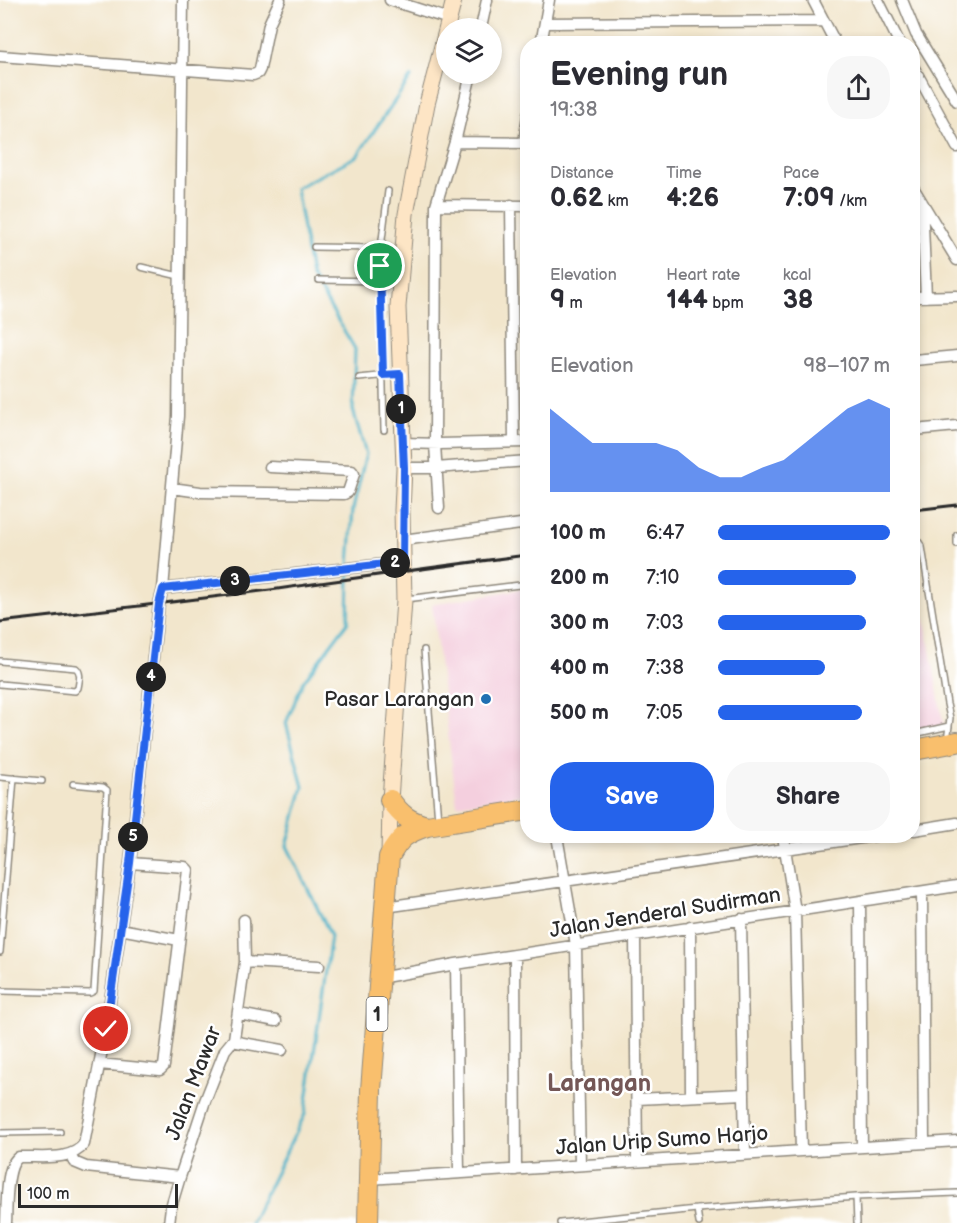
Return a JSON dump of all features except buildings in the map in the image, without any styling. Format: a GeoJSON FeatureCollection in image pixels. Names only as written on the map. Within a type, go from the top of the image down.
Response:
{"type":"FeatureCollection","features":[{"type":"Feature","properties":{"kind":"highway"},"geometry":{"type":"LineString","coordinates":[[920,748],[951,737]]}},
{"type":"Feature","properties":{"kind":"highway"},"geometry":{"type":"LineString","coordinates":[[390,800],[397,810],[411,822],[433,825]]}},
{"type":"Feature","properties":{"kind":"highway"},"geometry":{"type":"LineString","coordinates":[[389,856],[398,841],[405,835],[433,825],[520,811]]}},
{"type":"Feature","properties":{"kind":"highway","name":"1"},"geometry":{"type":"LineString","coordinates":[[368,1223],[371,1090],[389,856]]}},
{"type":"Feature","properties":{"kind":"main road"},"geometry":{"type":"LineString","coordinates":[[449,18],[454,0]]}},
{"type":"Feature","properties":{"kind":"main road"},"geometry":{"type":"LineString","coordinates":[[389,856],[390,800],[404,600],[404,468],[398,307],[406,214],[436,69]]}},
{"type":"Feature","properties":{"kind":"street"},"geometry":{"type":"LineString","coordinates":[[6,1223],[10,1170],[14,1161],[19,1157],[70,1155],[84,1144],[100,1064],[130,863],[159,604],[163,589],[178,416],[183,0]]}},
{"type":"Feature","properties":{"kind":"street"},"geometry":{"type":"LineString","coordinates":[[0,56],[253,75],[260,69],[269,24],[280,0]]}},
{"type":"Feature","properties":{"kind":"street"},"geometry":{"type":"LineString","coordinates":[[390,0],[446,18]]}},
{"type":"Feature","properties":{"kind":"street"},"geometry":{"type":"LineString","coordinates":[[483,18],[487,0]]}},
{"type":"Feature","properties":{"kind":"street"},"geometry":{"type":"LineString","coordinates":[[543,36],[549,0]]}},
{"type":"Feature","properties":{"kind":"street"},"geometry":{"type":"LineString","coordinates":[[813,0],[832,36]]}},
{"type":"Feature","properties":{"kind":"street"},"geometry":{"type":"LineString","coordinates":[[878,0],[896,36]]}},
{"type":"Feature","properties":{"kind":"street"},"geometry":{"type":"LineString","coordinates":[[902,0],[917,36]]}},
{"type":"Feature","properties":{"kind":"street"},"geometry":{"type":"LineString","coordinates":[[545,23],[824,21]]}},
{"type":"Feature","properties":{"kind":"street"},"geometry":{"type":"LineString","coordinates":[[920,41],[957,101]]}},
{"type":"Feature","properties":{"kind":"street"},"geometry":{"type":"LineString","coordinates":[[920,79],[957,147]]}},
{"type":"Feature","properties":{"kind":"street"},"geometry":{"type":"LineString","coordinates":[[439,508],[435,444],[436,205],[455,142],[469,84]]}},
{"type":"Feature","properties":{"kind":"street"},"geometry":{"type":"LineString","coordinates":[[455,142],[520,143]]}},
{"type":"Feature","properties":{"kind":"street"},"geometry":{"type":"LineString","coordinates":[[920,199],[957,260]]}},
{"type":"Feature","properties":{"kind":"street"},"geometry":{"type":"LineString","coordinates":[[922,202],[926,297]]}},
{"type":"Feature","properties":{"kind":"street"},"geometry":{"type":"LineString","coordinates":[[436,205],[520,206]]}},
{"type":"Feature","properties":{"kind":"street"},"geometry":{"type":"LineString","coordinates":[[510,205],[514,442]]}},
{"type":"Feature","properties":{"kind":"street"},"geometry":{"type":"LineString","coordinates":[[920,297],[957,296]]}},
{"type":"Feature","properties":{"kind":"street"},"geometry":{"type":"LineString","coordinates":[[920,359],[957,356]]}},
{"type":"Feature","properties":{"kind":"street"},"geometry":{"type":"LineString","coordinates":[[920,429],[957,426]]}},
{"type":"Feature","properties":{"kind":"street"},"geometry":{"type":"LineString","coordinates":[[403,443],[520,442]]}},
{"type":"Feature","properties":{"kind":"street"},"geometry":{"type":"LineString","coordinates":[[404,468],[520,462]]}},
{"type":"Feature","properties":{"kind":"street"},"geometry":{"type":"LineString","coordinates":[[171,488],[200,492],[344,494],[348,492],[354,474],[352,471],[270,467]]}},
{"type":"Feature","properties":{"kind":"street"},"geometry":{"type":"LineString","coordinates":[[403,540],[520,524]]}},
{"type":"Feature","properties":{"kind":"street"},"geometry":{"type":"LineString","coordinates":[[163,589],[403,562]]}},
{"type":"Feature","properties":{"kind":"street"},"geometry":{"type":"LineString","coordinates":[[920,829],[957,823]]}},
{"type":"Feature","properties":{"kind":"street"},"geometry":{"type":"LineString","coordinates":[[558,843],[576,945],[580,1165]]}},
{"type":"Feature","properties":{"kind":"street"},"geometry":{"type":"LineString","coordinates":[[784,843],[795,911],[801,1151]]}},
{"type":"Feature","properties":{"kind":"street"},"geometry":{"type":"LineString","coordinates":[[385,907],[827,843]]}},
{"type":"Feature","properties":{"kind":"street"},"geometry":{"type":"LineString","coordinates":[[100,1064],[160,1070],[163,1068],[187,868],[130,863]]}},
{"type":"Feature","properties":{"kind":"street","name":"Jalan Jenderal Sudirman"},"geometry":{"type":"LineString","coordinates":[[379,978],[957,886]]}},
{"type":"Feature","properties":{"kind":"street"},"geometry":{"type":"LineString","coordinates":[[922,892],[924,1143]]}},
{"type":"Feature","properties":{"kind":"street"},"geometry":{"type":"LineString","coordinates":[[860,901],[862,1147]]}},
{"type":"Feature","properties":{"kind":"street"},"geometry":{"type":"LineString","coordinates":[[741,919],[745,1154]]}},
{"type":"Feature","properties":{"kind":"street","name":"Jalan Mawar"},"geometry":{"type":"LineString","coordinates":[[169,1223],[180,1177],[221,1060],[232,1041],[245,962],[244,920]]}},
{"type":"Feature","properties":{"kind":"street"},"geometry":{"type":"LineString","coordinates":[[690,927],[691,1096]]}},
{"type":"Feature","properties":{"kind":"street"},"geometry":{"type":"LineString","coordinates":[[120,929],[179,940]]}},
{"type":"Feature","properties":{"kind":"street"},"geometry":{"type":"LineString","coordinates":[[635,936],[638,1161]]}},
{"type":"Feature","properties":{"kind":"street"},"geometry":{"type":"LineString","coordinates":[[515,955],[516,1170]]}},
{"type":"Feature","properties":{"kind":"street"},"geometry":{"type":"LineString","coordinates":[[245,962],[319,966]]}},
{"type":"Feature","properties":{"kind":"street"},"geometry":{"type":"LineString","coordinates":[[456,964],[459,1173]]}},
{"type":"Feature","properties":{"kind":"street"},"geometry":{"type":"LineString","coordinates":[[238,1014],[276,1021]]}},
{"type":"Feature","properties":{"kind":"street"},"geometry":{"type":"LineString","coordinates":[[232,1041],[282,1050]]}},
{"type":"Feature","properties":{"kind":"street"},"geometry":{"type":"LineString","coordinates":[[637,1099],[744,1094]]}},
{"type":"Feature","properties":{"kind":"street","name":"Jalan Urip Sumo Harjo"},"geometry":{"type":"LineString","coordinates":[[369,1179],[957,1141]]}},
{"type":"Feature","properties":{"kind":"street"},"geometry":{"type":"LineString","coordinates":[[70,1155],[74,1162],[86,1167],[180,1177]]}},
{"type":"Feature","properties":{"kind":"lane"},"geometry":{"type":"LineString","coordinates":[[384,430],[380,248],[388,190]]}},
{"type":"Feature","properties":{"kind":"lane"},"geometry":{"type":"LineString","coordinates":[[314,247],[380,248]]}},
{"type":"Feature","properties":{"kind":"lane"},"geometry":{"type":"LineString","coordinates":[[141,267],[179,276]]}},
{"type":"Feature","properties":{"kind":"lane"},"geometry":{"type":"LineString","coordinates":[[319,280],[380,281]]}},
{"type":"Feature","properties":{"kind":"lane"},"geometry":{"type":"LineString","coordinates":[[359,378],[400,374]]}},
{"type":"Feature","properties":{"kind":"lane"},"geometry":{"type":"LineString","coordinates":[[957,535],[957,544]]}},
{"type":"Feature","properties":{"kind":"lane"},"geometry":{"type":"LineString","coordinates":[[920,544],[949,711],[951,737],[920,734]]}},
{"type":"Feature","properties":{"kind":"lane"},"geometry":{"type":"LineString","coordinates":[[404,600],[520,585]]}},
{"type":"Feature","properties":{"kind":"lane"},"geometry":{"type":"LineString","coordinates":[[424,650],[433,825]]}},
{"type":"Feature","properties":{"kind":"lane"},"geometry":{"type":"LineString","coordinates":[[0,661],[76,668],[80,677],[78,688],[75,691],[0,684]]}},
{"type":"Feature","properties":{"kind":"lane"},"geometry":{"type":"LineString","coordinates":[[0,777],[42,781]]}},
{"type":"Feature","properties":{"kind":"lane"},"geometry":{"type":"LineString","coordinates":[[0,952],[14,778]]}},
{"type":"Feature","properties":{"kind":"lane"},"geometry":{"type":"LineString","coordinates":[[0,991],[90,993],[94,991],[107,790],[104,787],[73,784]]}},
{"type":"Feature","properties":{"kind":"lane"},"geometry":{"type":"LineString","coordinates":[[0,1133],[60,1132]]}},
{"type":"Feature","properties":{"kind":"lane"},"geometry":{"type":"LineString","coordinates":[[560,1223],[697,1209],[856,1197],[957,1193]]}},
{"type":"Feature","properties":{"kind":"lane"},"geometry":{"type":"LineString","coordinates":[[856,1197],[857,1223]]}},
{"type":"Feature","properties":{"kind":"lane"},"geometry":{"type":"LineString","coordinates":[[697,1209],[699,1223]]}},
{"type":"Feature","properties":{"kind":"shaded area","name":"Pasar Larangan"},"geometry":{"type":"Polygon","coordinates":[[[520,589],[520,795],[457,805],[432,604],[520,589]]]}},
{"type":"Feature","properties":{"kind":"shaded area"},"geometry":{"type":"Polygon","coordinates":[[[920,594],[944,727],[920,731],[920,594]]]}},
{"type":"Feature","properties":{"kind":"waterway"},"geometry":{"type":"LineString","coordinates":[[904,16],[909,29]]}},
{"type":"Feature","properties":{"kind":"waterway"},"geometry":{"type":"LineString","coordinates":[[349,565],[353,509],[366,454],[353,410],[355,349],[311,275],[296,188],[357,156],[411,77]]}},
{"type":"Feature","properties":{"kind":"waterway"},"geometry":{"type":"LineString","coordinates":[[251,1223],[305,1114],[331,936],[287,846],[303,787],[286,723],[303,682],[348,622],[349,572]]}},
{"type":"Feature","properties":{"kind":"railway"},"geometry":{"type":"LineString","coordinates":[[920,509],[957,505]]}},
{"type":"Feature","properties":{"kind":"railway"},"geometry":{"type":"LineString","coordinates":[[0,622],[262,591],[520,556]]}},
{"type":"Feature","properties":{"kind":"place","name":"Pasar Larangan"},"geometry":{"type":"Point","coordinates":[486,699]}},
{"type":"Feature","properties":{"kind":"district","name":"Larangan"},"geometry":{"type":"Point","coordinates":[599,1083]}},
{"type":"Feature","properties":{"kind":"route"},"geometry":{"type":"LineString","coordinates":[[106,1029],[130,863],[159,604],[163,589],[403,562],[404,468],[400,374],[383,375],[380,266]]}}]}
